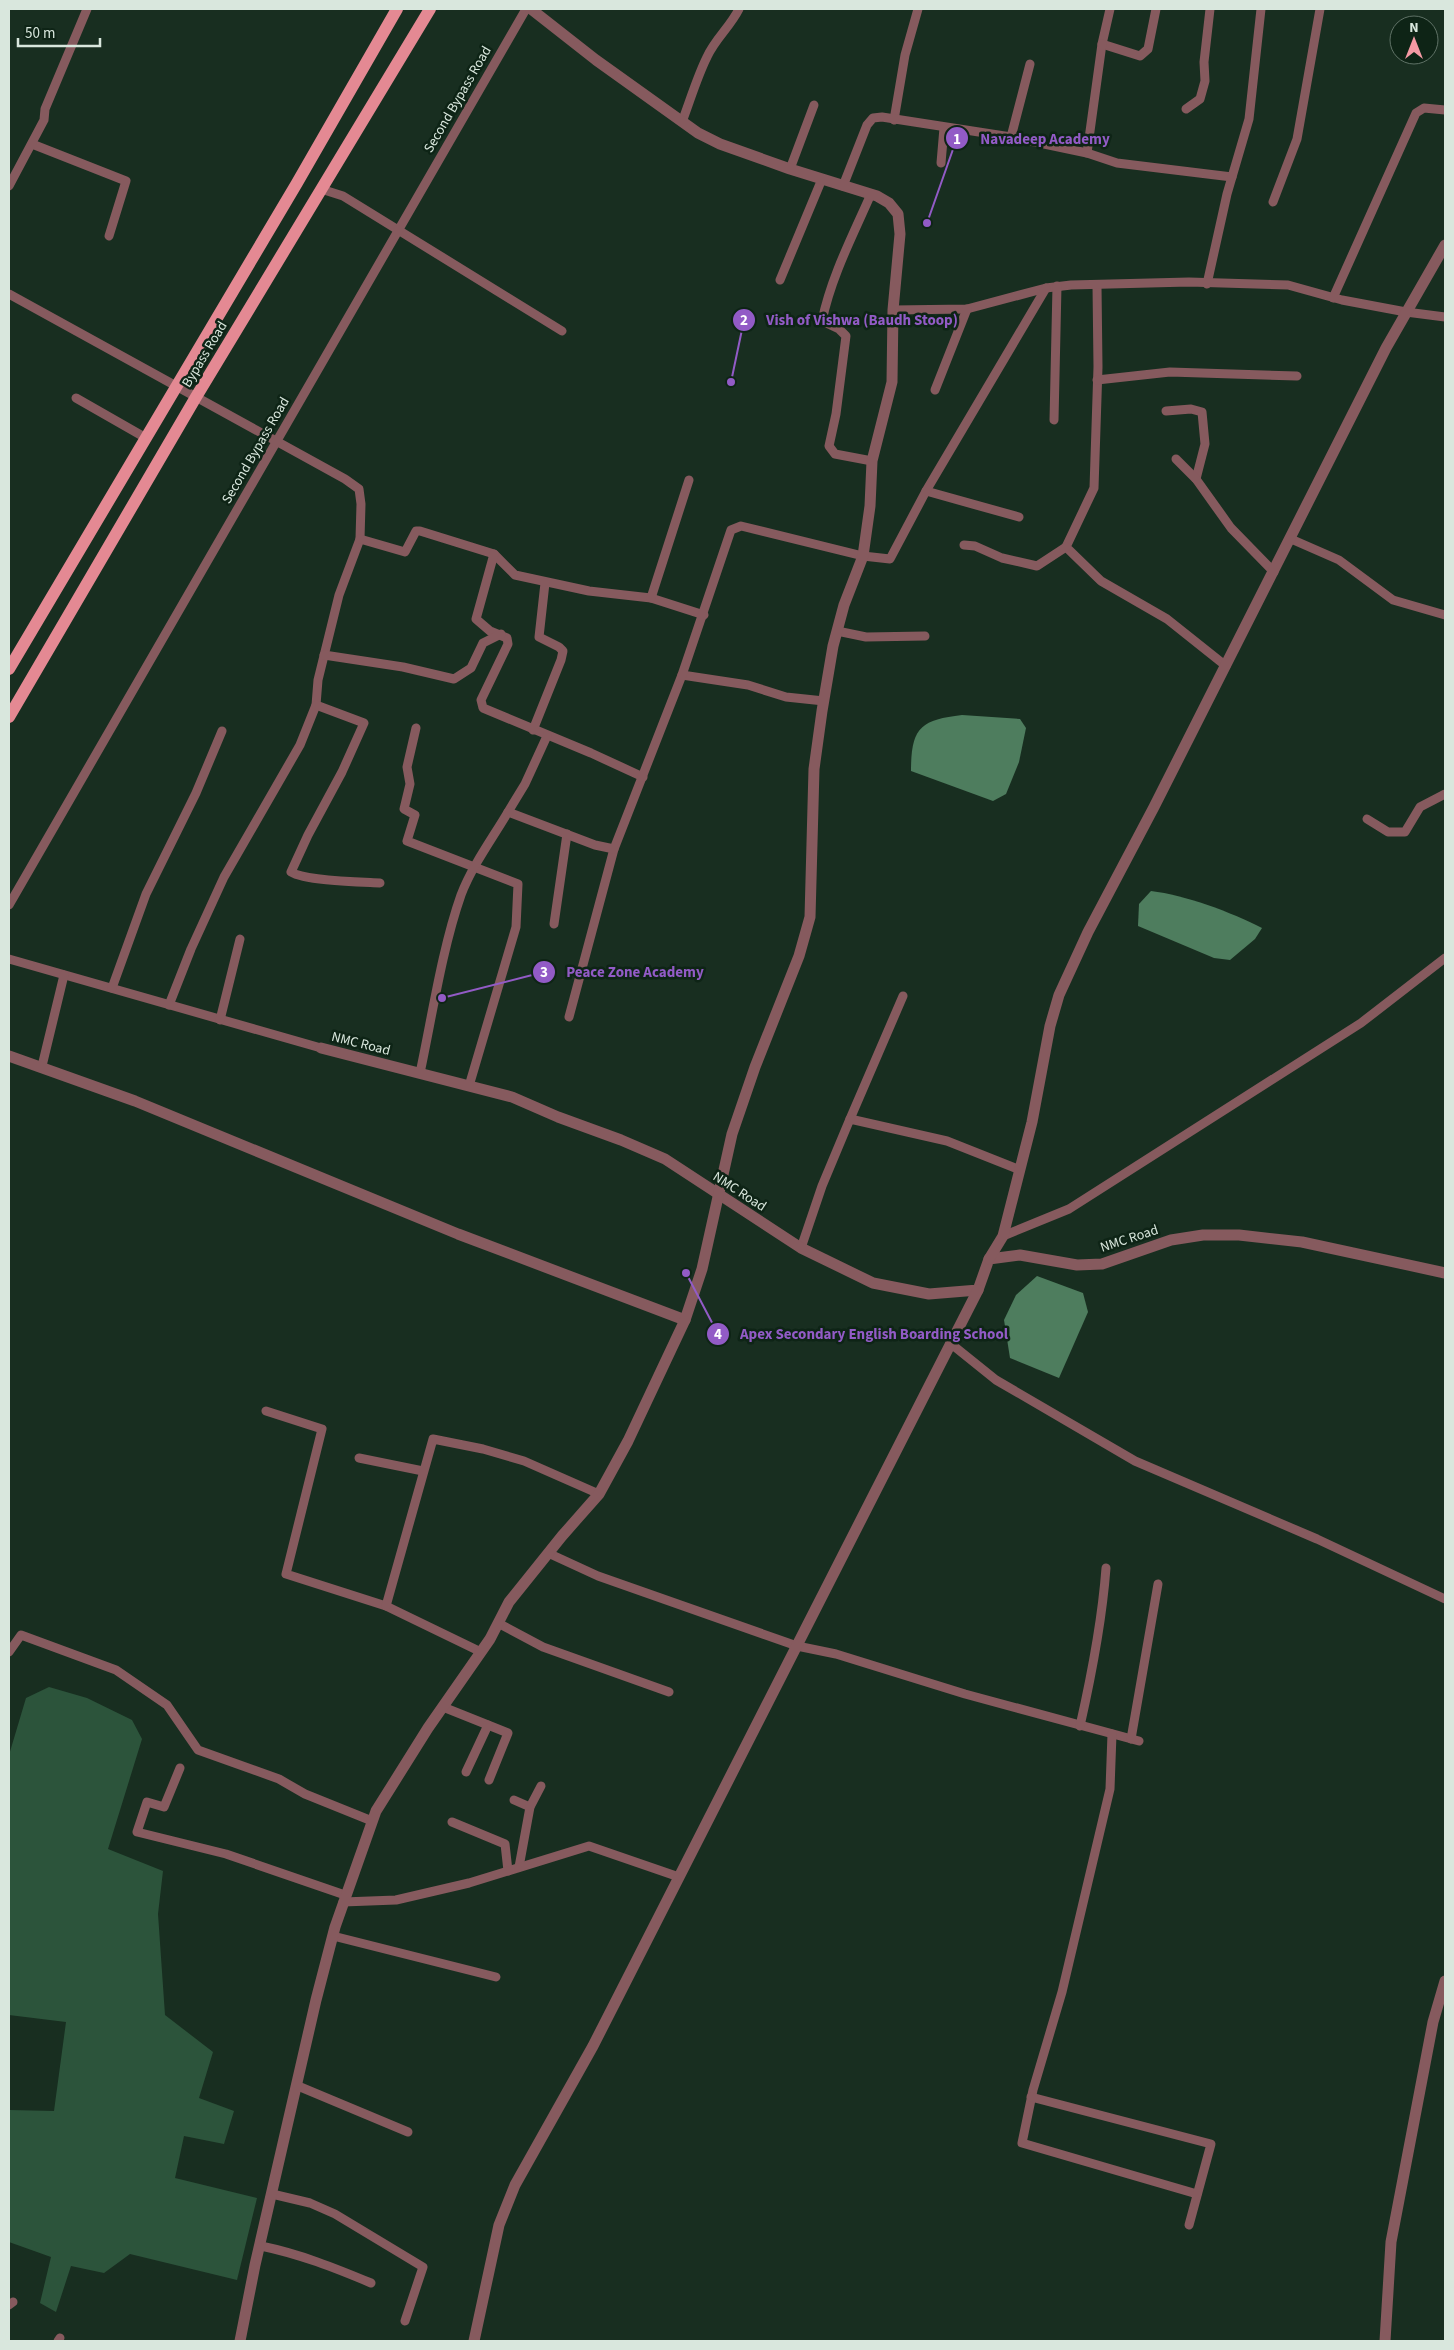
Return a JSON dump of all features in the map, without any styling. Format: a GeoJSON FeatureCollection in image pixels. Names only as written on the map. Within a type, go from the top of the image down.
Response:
{"type":"FeatureCollection","features":[{"type":"Feature","properties":{"kind":"main road","name":"Bypass Road"},"geometry":{"type":"LineString","coordinates":[[9,668],[397,9]]}},
{"type":"Feature","properties":{"kind":"main road","name":"Bypass Road"},"geometry":{"type":"LineString","coordinates":[[9,717],[196,397],[430,9]]}},
{"type":"Feature","properties":{"kind":"street"},"geometry":{"type":"LineString","coordinates":[[9,186],[44,120],[46,109],[88,9]]}},
{"type":"Feature","properties":{"kind":"street","name":"Second Bypass Road"},"geometry":{"type":"LineString","coordinates":[[9,905],[397,229],[526,9]]}},
{"type":"Feature","properties":{"kind":"street"},"geometry":{"type":"LineString","coordinates":[[240,2341],[255,2264],[261,2246],[298,2086],[316,2000],[344,1898],[372,1821],[398,1774],[481,1652],[509,1602],[599,1494],[628,1441],[685,1320],[702,1269],[732,1134],[755,1067],[799,956],[810,916],[814,769],[824,702],[837,631],[844,605],[863,556],[870,506],[872,462],[892,382],[893,310],[900,234],[898,214],[889,203],[871,194],[842,186],[720,144],[698,133],[596,60],[531,9]]}},
{"type":"Feature","properties":{"kind":"street"},"geometry":{"type":"LineString","coordinates":[[682,122],[706,58],[714,43],[732,23],[739,9]]}},
{"type":"Feature","properties":{"kind":"street"},"geometry":{"type":"LineString","coordinates":[[894,120],[905,55],[918,9]]}},
{"type":"Feature","properties":{"kind":"street"},"geometry":{"type":"LineString","coordinates":[[1087,153],[1102,44],[1110,9]]}},
{"type":"Feature","properties":{"kind":"street"},"geometry":{"type":"LineString","coordinates":[[1102,44],[1140,56],[1148,50],[1156,9]]}},
{"type":"Feature","properties":{"kind":"street"},"geometry":{"type":"LineString","coordinates":[[1186,109],[1200,99],[1203,90],[1210,9]]}},
{"type":"Feature","properties":{"kind":"street"},"geometry":{"type":"LineString","coordinates":[[1208,284],[1232,177],[1249,118],[1260,9]]}},
{"type":"Feature","properties":{"kind":"street"},"geometry":{"type":"LineString","coordinates":[[1273,202],[1298,139],[1320,9]]}},
{"type":"Feature","properties":{"kind":"street"},"geometry":{"type":"LineString","coordinates":[[1011,138],[1030,64]]}},
{"type":"Feature","properties":{"kind":"street"},"geometry":{"type":"LineString","coordinates":[[790,168],[814,105]]}},
{"type":"Feature","properties":{"kind":"street"},"geometry":{"type":"LineString","coordinates":[[1333,298],[1416,113],[1424,108],[1445,110]]}},
{"type":"Feature","properties":{"kind":"street"},"geometry":{"type":"LineString","coordinates":[[842,186],[867,125],[873,118],[1011,138],[1087,153],[1117,163],[1232,177]]}},
{"type":"Feature","properties":{"kind":"street"},"geometry":{"type":"LineString","coordinates":[[941,163],[944,128]]}},
{"type":"Feature","properties":{"kind":"street"},"geometry":{"type":"LineString","coordinates":[[32,144],[126,181],[109,236]]}},
{"type":"Feature","properties":{"kind":"street"},"geometry":{"type":"LineString","coordinates":[[780,280],[822,179]]}},
{"type":"Feature","properties":{"kind":"street"},"geometry":{"type":"LineString","coordinates":[[321,189],[343,196],[562,331]]}},
{"type":"Feature","properties":{"kind":"street"},"geometry":{"type":"LineString","coordinates":[[871,194],[840,266],[826,303],[822,321],[838,329],[846,336],[836,414],[829,446],[835,454],[872,462]]}},
{"type":"Feature","properties":{"kind":"street"},"geometry":{"type":"LineString","coordinates":[[474,2341],[500,2225],[515,2186],[593,2046],[978,1290],[989,1259],[1004,1236],[1032,1122],[1050,1026],[1059,995],[1088,932],[1406,312],[1445,245]]}},
{"type":"Feature","properties":{"kind":"street"},"geometry":{"type":"LineString","coordinates":[[893,310],[967,310],[1057,286],[1189,282],[1288,285],[1333,298],[1406,312],[1445,316]]}},
{"type":"Feature","properties":{"kind":"street"},"geometry":{"type":"LineString","coordinates":[[1054,420],[1057,286]]}},
{"type":"Feature","properties":{"kind":"street"},"geometry":{"type":"LineString","coordinates":[[964,546],[975,546],[1002,558],[1037,566],[1066,547],[1094,488],[1097,286]]}},
{"type":"Feature","properties":{"kind":"street"},"geometry":{"type":"LineString","coordinates":[[569,1017],[614,849],[682,675],[704,615],[727,540],[734,528],[741,526],[863,556],[890,559],[926,491],[1046,288]]}},
{"type":"Feature","properties":{"kind":"street"},"geometry":{"type":"LineString","coordinates":[[9,294],[177,385],[345,479],[359,489],[361,504],[360,539],[339,596],[324,655],[316,705],[300,745],[224,877],[191,949],[169,1005]]}},
{"type":"Feature","properties":{"kind":"street"},"geometry":{"type":"LineString","coordinates":[[935,390],[967,310]]}},
{"type":"Feature","properties":{"kind":"street"},"geometry":{"type":"LineString","coordinates":[[1097,380],[1170,372],[1297,376]]}},
{"type":"Feature","properties":{"kind":"street"},"geometry":{"type":"LineString","coordinates":[[76,398],[146,438]]}},
{"type":"Feature","properties":{"kind":"street"},"geometry":{"type":"LineString","coordinates":[[1166,411],[1197,410],[1202,412],[1204,417],[1205,444],[1196,479]]}},
{"type":"Feature","properties":{"kind":"street"},"geometry":{"type":"LineString","coordinates":[[1176,459],[1196,479],[1231,528],[1274,572]]}},
{"type":"Feature","properties":{"kind":"street"},"geometry":{"type":"LineString","coordinates":[[651,598],[689,480]]}},
{"type":"Feature","properties":{"kind":"street"},"geometry":{"type":"LineString","coordinates":[[926,491],[1019,517]]}},
{"type":"Feature","properties":{"kind":"street"},"geometry":{"type":"LineString","coordinates":[[360,539],[405,552],[416,531],[420,531],[494,554],[515,575],[545,583],[623,596],[651,598],[704,615]]}},
{"type":"Feature","properties":{"kind":"street"},"geometry":{"type":"LineString","coordinates":[[1291,539],[1339,560],[1393,600],[1445,615]]}},
{"type":"Feature","properties":{"kind":"street"},"geometry":{"type":"LineString","coordinates":[[1066,547],[1101,581],[1167,619],[1226,666]]}},
{"type":"Feature","properties":{"kind":"street"},"geometry":{"type":"LineString","coordinates":[[494,554],[476,619],[490,631],[502,634],[507,638],[508,644],[481,700],[481,704],[487,710],[643,777]]}},
{"type":"Feature","properties":{"kind":"street"},"geometry":{"type":"LineString","coordinates":[[533,730],[561,660],[562,651],[559,647],[539,637],[545,583]]}},
{"type":"Feature","properties":{"kind":"street"},"geometry":{"type":"LineString","coordinates":[[837,631],[866,637],[925,636]]}},
{"type":"Feature","properties":{"kind":"street"},"geometry":{"type":"LineString","coordinates":[[324,655],[403,667],[454,679],[471,668],[483,643],[502,634]]}},
{"type":"Feature","properties":{"kind":"street"},"geometry":{"type":"LineString","coordinates":[[682,675],[748,686],[786,697],[824,702]]}},
{"type":"Feature","properties":{"kind":"street"},"geometry":{"type":"LineString","coordinates":[[316,705],[364,723],[342,772],[308,835],[291,872],[310,876],[380,883]]}},
{"type":"Feature","properties":{"kind":"street"},"geometry":{"type":"LineString","coordinates":[[416,728],[407,766],[410,784],[404,809],[415,815],[407,841],[518,884],[516,927],[469,1086]]}},
{"type":"Feature","properties":{"kind":"street"},"geometry":{"type":"LineString","coordinates":[[112,988],[146,894],[196,793],[222,731]]}},
{"type":"Feature","properties":{"kind":"street"},"geometry":{"type":"LineString","coordinates":[[420,1073],[444,961],[461,896],[474,868],[525,784],[547,736]]}},
{"type":"Feature","properties":{"kind":"street"},"geometry":{"type":"LineString","coordinates":[[1367,818],[1388,832],[1405,832],[1420,807],[1445,794]]}},
{"type":"Feature","properties":{"kind":"street"},"geometry":{"type":"LineString","coordinates":[[508,812],[614,849]]}},
{"type":"Feature","properties":{"kind":"street"},"geometry":{"type":"LineString","coordinates":[[554,924],[567,834]]}},
{"type":"Feature","properties":{"kind":"street"},"geometry":{"type":"LineString","coordinates":[[220,1020],[240,939]]}},
{"type":"Feature","properties":{"kind":"street"},"geometry":{"type":"LineString","coordinates":[[1004,1236],[1070,1210],[1361,1023],[1445,958]]}},
{"type":"Feature","properties":{"kind":"street","name":"NMC Road"},"geometry":{"type":"LineString","coordinates":[[9,959],[321,1048],[512,1097],[665,1159],[801,1248],[873,1283],[929,1294],[978,1290]]}},
{"type":"Feature","properties":{"kind":"street"},"geometry":{"type":"LineString","coordinates":[[42,1066],[64,975]]}},
{"type":"Feature","properties":{"kind":"street"},"geometry":{"type":"LineString","coordinates":[[801,1248],[822,1186],[903,996]]}},
{"type":"Feature","properties":{"kind":"street"},"geometry":{"type":"LineString","coordinates":[[9,1056],[42,1066],[245,1145],[458,1234],[685,1320]]}},
{"type":"Feature","properties":{"kind":"street"},"geometry":{"type":"LineString","coordinates":[[850,1119],[947,1141],[1020,1170]]}},
{"type":"Feature","properties":{"kind":"street","name":"NMC Road"},"geometry":{"type":"LineString","coordinates":[[989,1259],[1020,1255],[1077,1265],[1102,1264],[1171,1240],[1203,1235],[1239,1235],[1302,1242],[1445,1273]]}},
{"type":"Feature","properties":{"kind":"street"},"geometry":{"type":"LineString","coordinates":[[950,1343],[996,1380],[1135,1461],[1317,1539],[1445,1599]]}},
{"type":"Feature","properties":{"kind":"street"},"geometry":{"type":"LineString","coordinates":[[266,1411],[322,1429],[286,1574],[386,1606],[481,1652]]}},
{"type":"Feature","properties":{"kind":"street"},"geometry":{"type":"LineString","coordinates":[[386,1606],[433,1439],[483,1449],[524,1461],[599,1494]]}},
{"type":"Feature","properties":{"kind":"street"},"geometry":{"type":"LineString","coordinates":[[359,1458],[423,1471]]}},
{"type":"Feature","properties":{"kind":"street"},"geometry":{"type":"LineString","coordinates":[[548,1553],[598,1576],[797,1646],[836,1654],[966,1694],[1135,1740],[1158,1584]]}},
{"type":"Feature","properties":{"kind":"street"},"geometry":{"type":"LineString","coordinates":[[1080,1726],[1095,1663],[1102,1616],[1106,1568]]}},
{"type":"Feature","properties":{"kind":"street"},"geometry":{"type":"LineString","coordinates":[[498,1624],[543,1647],[669,1692]]}},
{"type":"Feature","properties":{"kind":"street"},"geometry":{"type":"LineString","coordinates":[[9,1652],[21,1635],[116,1670],[167,1704],[198,1750],[279,1779],[305,1794],[372,1821]]}},
{"type":"Feature","properties":{"kind":"street"},"geometry":{"type":"LineString","coordinates":[[443,1707],[508,1733],[489,1780]]}},
{"type":"Feature","properties":{"kind":"street"},"geometry":{"type":"LineString","coordinates":[[466,1772],[488,1725]]}},
{"type":"Feature","properties":{"kind":"street"},"geometry":{"type":"LineString","coordinates":[[1112,1734],[1110,1788],[1062,1992],[1031,2097],[1022,2143],[1197,2194]]}},
{"type":"Feature","properties":{"kind":"street"},"geometry":{"type":"LineString","coordinates":[[180,1768],[164,1808],[147,1802],[137,1832],[226,1854],[344,1898],[396,1900],[469,1883],[589,1846],[679,1877]]}},
{"type":"Feature","properties":{"kind":"street"},"geometry":{"type":"LineString","coordinates":[[519,1867],[530,1807],[541,1786]]}},
{"type":"Feature","properties":{"kind":"street"},"geometry":{"type":"LineString","coordinates":[[514,1800],[530,1807]]}},
{"type":"Feature","properties":{"kind":"street"},"geometry":{"type":"LineString","coordinates":[[452,1822],[505,1844],[508,1871]]}},
{"type":"Feature","properties":{"kind":"street"},"geometry":{"type":"LineString","coordinates":[[333,1936],[496,1977]]}},
{"type":"Feature","properties":{"kind":"street"},"geometry":{"type":"LineString","coordinates":[[1385,2341],[1391,2242],[1434,2022],[1445,1981]]}},
{"type":"Feature","properties":{"kind":"street"},"geometry":{"type":"LineString","coordinates":[[298,2086],[408,2132]]}},
{"type":"Feature","properties":{"kind":"street"},"geometry":{"type":"LineString","coordinates":[[1031,2097],[1211,2144],[1190,2225]]}},
{"type":"Feature","properties":{"kind":"street"},"geometry":{"type":"LineString","coordinates":[[272,2194],[310,2203],[334,2214],[423,2267],[405,2321]]}},
{"type":"Feature","properties":{"kind":"street"},"geometry":{"type":"LineString","coordinates":[[261,2246],[294,2252],[371,2283]]}},
{"type":"Feature","properties":{"kind":"shaded area"},"geometry":{"type":"Polygon","coordinates":[[[962,715],[1020,719],[1026,728],[1019,762],[1006,794],[993,801],[911,771],[913,745],[921,729],[936,720],[962,715]]]}},
{"type":"Feature","properties":{"kind":"shaded area"},"geometry":{"type":"Polygon","coordinates":[[[1151,891],[1178,896],[1208,905],[1262,928],[1255,939],[1230,960],[1214,958],[1138,926],[1139,904],[1151,891]]]}},
{"type":"Feature","properties":{"kind":"shaded area"},"geometry":{"type":"Polygon","coordinates":[[[1037,1276],[1083,1293],[1088,1312],[1059,1378],[1010,1358],[1004,1320],[1016,1295],[1037,1276]]]}},
{"type":"Feature","properties":{"kind":"shaded area"},"geometry":{"type":"Polygon","coordinates":[[[49,1687],[87,1698],[132,1720],[142,1739],[108,1849],[163,1871],[158,1914],[165,2015],[213,2052],[199,2098],[234,2111],[224,2144],[184,2136],[175,2178],[257,2198],[237,2280],[130,2254],[104,2273],[71,2266],[56,2312],[40,2303],[51,2257],[9,2242],[9,2110],[54,2111],[66,2022],[9,2015],[9,1755],[26,1698],[49,1687]]]}},
{"type":"Feature","properties":{"kind":"place","name":"Navadeep Academy"},"geometry":{"type":"Point","coordinates":[927,223]}},
{"type":"Feature","properties":{"kind":"place","name":"Vish of Vishwa (Baudh Stoop)"},"geometry":{"type":"Point","coordinates":[731,382]}},
{"type":"Feature","properties":{"kind":"place","name":"Peace Zone Academy"},"geometry":{"type":"Point","coordinates":[442,998]}},
{"type":"Feature","properties":{"kind":"place","name":"Apex Secondary English Boarding School"},"geometry":{"type":"Point","coordinates":[686,1273]}}]}
